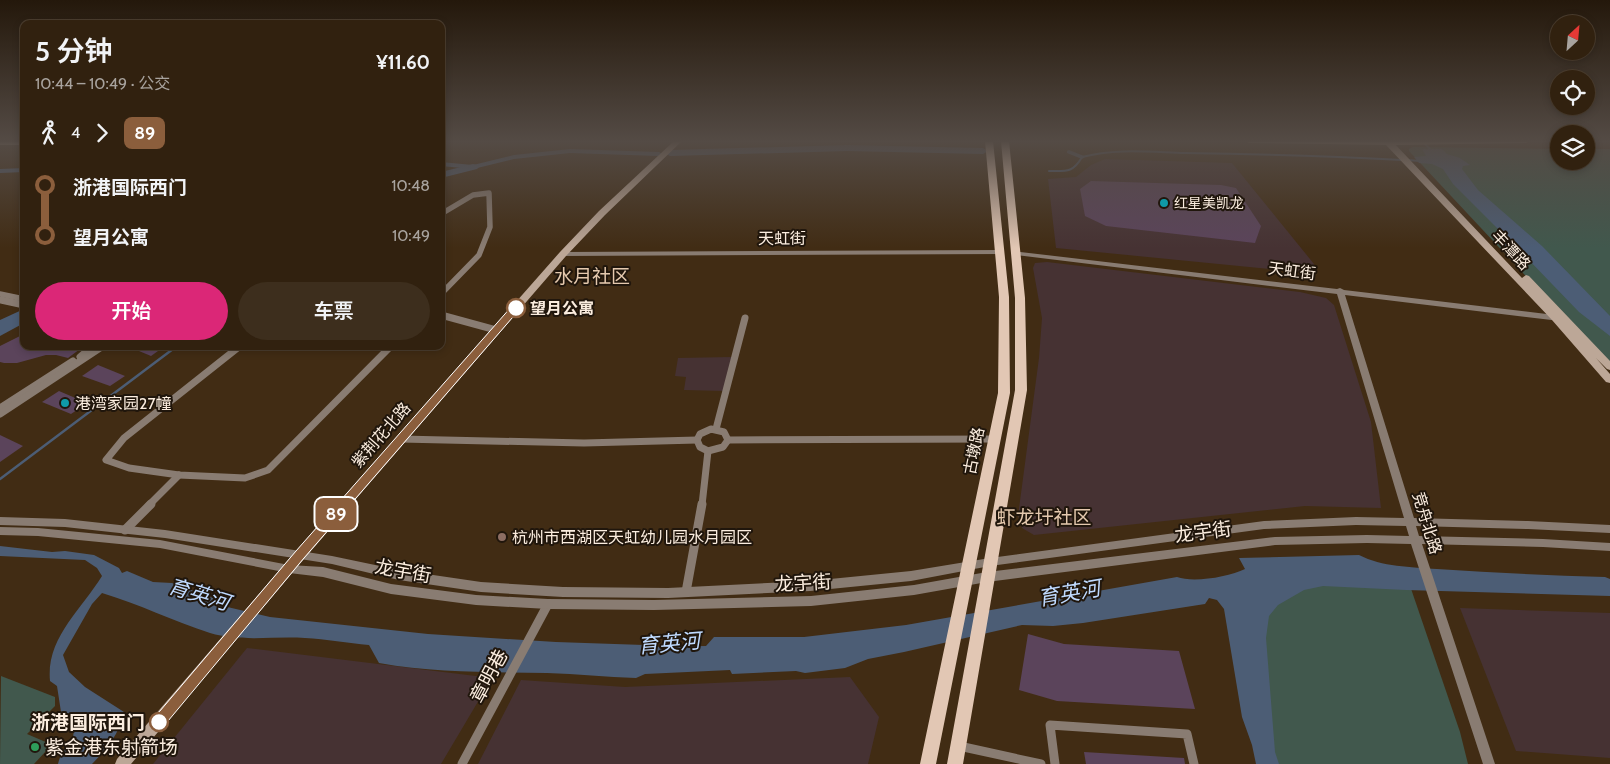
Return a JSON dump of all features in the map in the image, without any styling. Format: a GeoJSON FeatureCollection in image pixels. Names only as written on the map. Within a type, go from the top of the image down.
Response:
{"type":"FeatureCollection","features":[{"type":"Feature","properties":{"kind":"main road","name":"紫荆花北路"},"geometry":{"type":"LineString","coordinates":[[122,764],[300,555],[563,254],[640,177]]}},
{"type":"Feature","properties":{"kind":"main road","name":"古墩路"},"geometry":{"type":"LineString","coordinates":[[928,764],[1004,393],[1005,316],[994,177]]}},
{"type":"Feature","properties":{"kind":"main road"},"geometry":{"type":"LineString","coordinates":[[955,764],[1020,390],[1020,298],[1008,177]]}},
{"type":"Feature","properties":{"kind":"main road","name":"丰潭路"},"geometry":{"type":"LineString","coordinates":[[1424,177],[1610,380]]}},
{"type":"Feature","properties":{"kind":"main road","name":"丰潭路"},"geometry":{"type":"LineString","coordinates":[[1426,177],[1565,317],[1610,367]]}},
{"type":"Feature","properties":{"kind":"street"},"geometry":{"type":"LineString","coordinates":[[445,212],[473,195],[489,193],[490,227],[479,254],[445,290]]}},
{"type":"Feature","properties":{"kind":"street","name":"天虹街"},"geometry":{"type":"LineString","coordinates":[[563,254],[1001,252]]}},
{"type":"Feature","properties":{"kind":"street","name":"天虹街"},"geometry":{"type":"LineString","coordinates":[[1015,253],[1340,290],[1555,318],[1565,317]]}},
{"type":"Feature","properties":{"kind":"street","name":"竞舟北路"},"geometry":{"type":"LineString","coordinates":[[1340,290],[1409,522],[1489,764]]}},
{"type":"Feature","properties":{"kind":"street"},"geometry":{"type":"LineString","coordinates":[[0,294],[20,298]]}},
{"type":"Feature","properties":{"kind":"street"},"geometry":{"type":"LineString","coordinates":[[0,300],[20,304]]}},
{"type":"Feature","properties":{"kind":"street"},"geometry":{"type":"LineString","coordinates":[[445,316],[496,330]]}},
{"type":"Feature","properties":{"kind":"street"},"geometry":{"type":"LineString","coordinates":[[716,429],[745,318]]}},
{"type":"Feature","properties":{"kind":"street"},"geometry":{"type":"LineString","coordinates":[[0,408],[90,350]]}},
{"type":"Feature","properties":{"kind":"street"},"geometry":{"type":"LineString","coordinates":[[0,414],[97,350]]}},
{"type":"Feature","properties":{"kind":"street"},"geometry":{"type":"LineString","coordinates":[[235,350],[124,438],[106,460],[129,468],[179,474],[245,478],[268,470],[387,350]]}},
{"type":"Feature","properties":{"kind":"street"},"geometry":{"type":"LineString","coordinates":[[697,440],[703,432],[716,429],[726,434],[728,440]]}},
{"type":"Feature","properties":{"kind":"street"},"geometry":{"type":"LineString","coordinates":[[401,439],[584,443],[697,440]]}},
{"type":"Feature","properties":{"kind":"street"},"geometry":{"type":"LineString","coordinates":[[728,440],[995,439]]}},
{"type":"Feature","properties":{"kind":"street"},"geometry":{"type":"LineString","coordinates":[[697,440],[700,447],[708,451],[723,447],[728,440]]}},
{"type":"Feature","properties":{"kind":"street"},"geometry":{"type":"LineString","coordinates":[[686,592],[702,505],[708,451]]}},
{"type":"Feature","properties":{"kind":"street"},"geometry":{"type":"LineString","coordinates":[[125,530],[179,474]]}},
{"type":"Feature","properties":{"kind":"street","name":"龙宇街"},"geometry":{"type":"LineString","coordinates":[[0,521],[65,523],[125,530],[332,560],[399,575],[481,587],[563,592],[686,592],[810,586],[911,576],[990,562],[1264,525],[1356,521],[1610,529]]}},
{"type":"Feature","properties":{"kind":"street","name":"龙宇街"},"geometry":{"type":"LineString","coordinates":[[0,531],[38,532],[160,544],[288,569],[323,572],[400,590],[476,600],[548,604],[654,605],[811,601],[914,590],[987,577],[1275,541],[1366,538],[1610,547]]}},
{"type":"Feature","properties":{"kind":"street","name":"章明巷"},"geometry":{"type":"LineString","coordinates":[[462,764],[548,604]]}},
{"type":"Feature","properties":{"kind":"street"},"geometry":{"type":"LineString","coordinates":[[1055,764],[1050,724],[1186,734],[1194,764]]}},
{"type":"Feature","properties":{"kind":"street"},"geometry":{"type":"LineString","coordinates":[[958,746],[1041,764]]}},
{"type":"Feature","properties":{"kind":"shaded area","name":"红星美凯龙"},"geometry":{"type":"Polygon","coordinates":[[[1076,177],[1243,177],[1314,264],[1311,273],[1056,248],[1048,179],[1076,177]]]}},
{"type":"Feature","properties":{"kind":"shaded area"},"geometry":{"type":"Polygon","coordinates":[[[1047,262],[1300,292],[1326,298],[1334,305],[1371,422],[1381,508],[1305,506],[1034,535],[1022,528],[1018,516],[1039,358],[1042,318],[1033,268],[1035,263],[1047,262]]]}},
{"type":"Feature","properties":{"kind":"shaded area"},"geometry":{"type":"Polygon","coordinates":[[[732,357],[724,391],[684,390],[686,377],[675,376],[678,358],[732,357]]]}},
{"type":"Feature","properties":{"kind":"shaded area"},"geometry":{"type":"Polygon","coordinates":[[[1460,608],[1610,613],[1610,758],[1516,751],[1460,608]]]}},
{"type":"Feature","properties":{"kind":"shaded area"},"geometry":{"type":"Polygon","coordinates":[[[247,648],[492,678],[441,764],[153,764],[247,648]]]}},
{"type":"Feature","properties":{"kind":"shaded area"},"geometry":{"type":"Polygon","coordinates":[[[850,677],[879,717],[868,764],[478,764],[521,680],[625,687],[850,677]]]}},
{"type":"Feature","properties":{"kind":"green space"},"geometry":{"type":"Polygon","coordinates":[[[1433,177],[1610,177],[1610,366],[1433,177]]]}},
{"type":"Feature","properties":{"kind":"green space"},"geometry":{"type":"Polygon","coordinates":[[[1407,577],[1460,732],[1468,764],[1273,764],[1243,582],[1407,577]]]}},
{"type":"Feature","properties":{"kind":"green space"},"geometry":{"type":"Polygon","coordinates":[[[1,676],[55,697],[55,706],[27,734],[48,743],[46,751],[34,764],[0,764],[1,676]]]}},
{"type":"Feature","properties":{"kind":"water"},"geometry":{"type":"Polygon","coordinates":[[[1448,177],[1468,177],[1478,190],[1542,246],[1610,316],[1610,336],[1579,312],[1525,256],[1506,248],[1504,244],[1508,239],[1453,184],[1448,177]]]}},
{"type":"Feature","properties":{"kind":"water"},"geometry":{"type":"Polygon","coordinates":[[[20,311],[20,325],[0,336],[0,320],[20,311]]]}},
{"type":"Feature","properties":{"kind":"water","name":"育英河"},"geometry":{"type":"Polygon","coordinates":[[[0,546],[94,555],[119,568],[122,573],[127,571],[153,582],[172,583],[213,598],[219,605],[270,617],[428,634],[644,645],[650,647],[706,646],[714,637],[804,637],[906,625],[1177,577],[1201,579],[1221,577],[1245,569],[1239,558],[1359,555],[1377,562],[1407,567],[1605,577],[1610,579],[1610,596],[1323,586],[1304,590],[1278,605],[1269,616],[1266,638],[1275,752],[1279,764],[1256,764],[1252,745],[1242,717],[1224,609],[1217,600],[1209,598],[1205,604],[1083,623],[1053,626],[1022,625],[868,659],[845,668],[805,673],[796,671],[732,674],[730,670],[645,674],[636,678],[442,670],[379,663],[369,645],[305,638],[221,636],[102,593],[92,604],[63,655],[69,672],[85,687],[124,712],[112,740],[92,764],[58,764],[71,740],[74,730],[67,713],[61,712],[57,686],[50,681],[53,651],[67,625],[102,576],[97,568],[85,560],[0,556],[0,546]]]}},
{"type":"Feature","properties":{"kind":"building","name":"红星美凯龙"},"geometry":{"type":"Polygon","coordinates":[[[1091,181],[1221,185],[1236,188],[1261,226],[1255,243],[1106,226],[1085,216],[1080,189],[1091,181]]]}},
{"type":"Feature","properties":{"kind":"building"},"geometry":{"type":"Polygon","coordinates":[[[20,336],[20,350],[79,350],[68,358],[46,355],[17,363],[4,363],[0,362],[0,346],[20,336]]]}},
{"type":"Feature","properties":{"kind":"building"},"geometry":{"type":"Polygon","coordinates":[[[137,350],[159,350],[151,356],[137,350]]]}},
{"type":"Feature","properties":{"kind":"building"},"geometry":{"type":"Polygon","coordinates":[[[98,365],[125,376],[110,386],[82,376],[98,365]]]}},
{"type":"Feature","properties":{"kind":"building","name":"港湾家园27幢"},"geometry":{"type":"Polygon","coordinates":[[[59,391],[87,403],[71,414],[42,402],[59,391]]]}},
{"type":"Feature","properties":{"kind":"building"},"geometry":{"type":"Polygon","coordinates":[[[0,435],[23,446],[0,462],[0,435]]]}},
{"type":"Feature","properties":{"kind":"building"},"geometry":{"type":"Polygon","coordinates":[[[1028,634],[1064,644],[1179,651],[1195,709],[1057,701],[1019,690],[1028,634]]]}},
{"type":"Feature","properties":{"kind":"building"},"geometry":{"type":"Polygon","coordinates":[[[1084,752],[1184,758],[1185,764],[1086,764],[1084,752]]]}},
{"type":"Feature","properties":{"kind":"waterway"},"geometry":{"type":"LineString","coordinates":[[0,479],[172,350]]}},
{"type":"Feature","properties":{"kind":"bus line","name":"89"},"geometry":{"type":"LineString","coordinates":[[159,722],[300,555],[516,308]]}},
{"type":"Feature","properties":{"kind":"place","name":"红星美凯龙"},"geometry":{"type":"Point","coordinates":[1164,203]}},
{"type":"Feature","properties":{"kind":"place","name":"望月公寓"},"geometry":{"type":"Point","coordinates":[516,308]}},
{"type":"Feature","properties":{"kind":"place","name":"港湾家园27幢"},"geometry":{"type":"Point","coordinates":[65,403]}},
{"type":"Feature","properties":{"kind":"place","name":"杭州市西湖区天虹幼儿园水月园区"},"geometry":{"type":"Point","coordinates":[502,537]}},
{"type":"Feature","properties":{"kind":"place","name":"浙港国际西门"},"geometry":{"type":"Point","coordinates":[159,722]}},
{"type":"Feature","properties":{"kind":"place","name":"紫金港东射箭场"},"geometry":{"type":"Point","coordinates":[35,747]}},
{"type":"Feature","properties":{"kind":"district","name":"水月社区"},"geometry":{"type":"Point","coordinates":[592,276]}},
{"type":"Feature","properties":{"kind":"district","name":"虾龙圩社区"},"geometry":{"type":"Point","coordinates":[1044,517]}}]}
